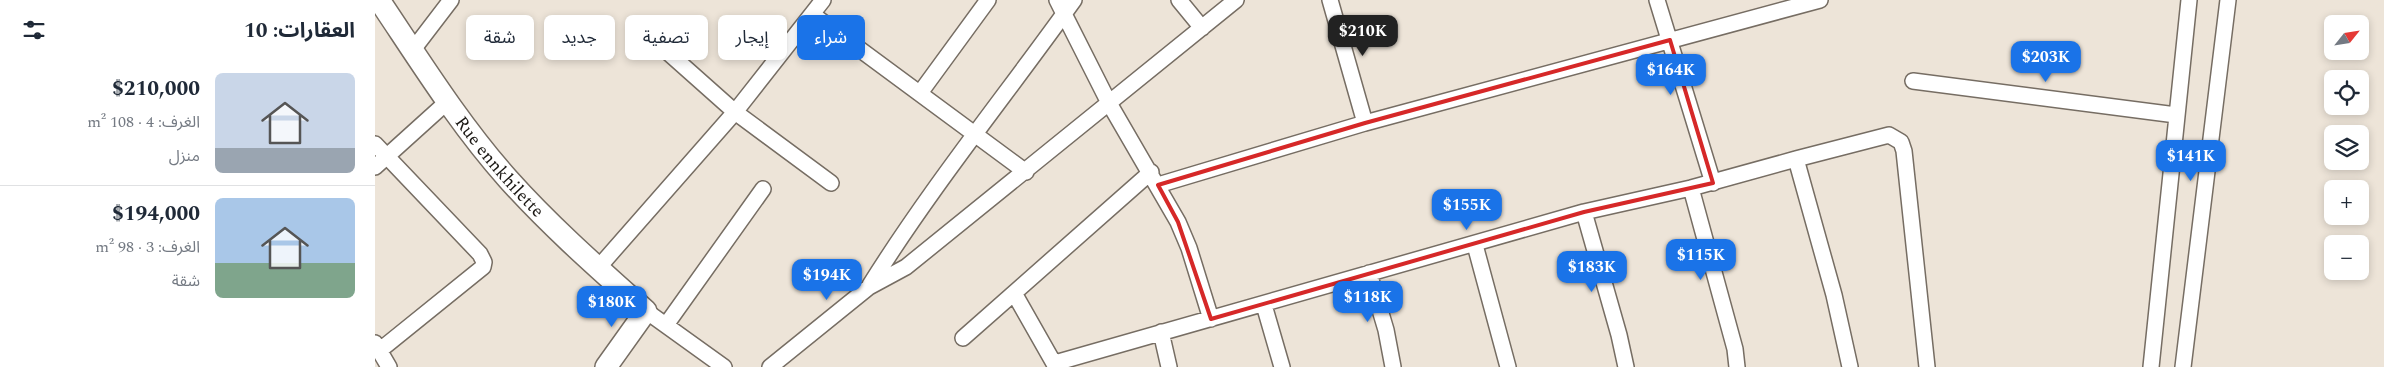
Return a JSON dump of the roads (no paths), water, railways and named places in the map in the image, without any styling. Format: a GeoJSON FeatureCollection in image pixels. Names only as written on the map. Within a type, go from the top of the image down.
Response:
{"type":"FeatureCollection","features":[{"type":"Feature","properties":{"kind":"street","name":"Rue ennkhilette"},"geometry":{"type":"LineString","coordinates":[[379,0],[447,102],[509,180],[598,268],[647,311]]}},
{"type":"Feature","properties":{"kind":"street"},"geometry":{"type":"LineString","coordinates":[[413,50],[451,0]]}},
{"type":"Feature","properties":{"kind":"street"},"geometry":{"type":"LineString","coordinates":[[598,268],[735,112],[823,0]]}},
{"type":"Feature","properties":{"kind":"street"},"geometry":{"type":"LineString","coordinates":[[920,93],[988,0]]}},
{"type":"Feature","properties":{"kind":"street"},"geometry":{"type":"LineString","coordinates":[[1057,0],[1109,103],[1155,178],[1185,239],[1211,319]]}},
{"type":"Feature","properties":{"kind":"street"},"geometry":{"type":"LineString","coordinates":[[869,287],[891,252],[1018,73],[1074,0]]}},
{"type":"Feature","properties":{"kind":"street"},"geometry":{"type":"LineString","coordinates":[[1179,0],[1202,28]]}},
{"type":"Feature","properties":{"kind":"street"},"geometry":{"type":"LineString","coordinates":[[770,367],[869,287],[906,267],[1026,172],[1236,0]]}},
{"type":"Feature","properties":{"kind":"street"},"geometry":{"type":"LineString","coordinates":[[1329,0],[1365,123]]}},
{"type":"Feature","properties":{"kind":"street"},"geometry":{"type":"LineString","coordinates":[[1657,0],[1713,183]]}},
{"type":"Feature","properties":{"kind":"street"},"geometry":{"type":"LineString","coordinates":[[963,338],[1014,293],[1155,178],[1488,91],[1820,0]]}},
{"type":"Feature","properties":{"kind":"street"},"geometry":{"type":"LineString","coordinates":[[2151,367],[2189,0]]}},
{"type":"Feature","properties":{"kind":"street"},"geometry":{"type":"LineString","coordinates":[[2183,367],[2228,0]]}},
{"type":"Feature","properties":{"kind":"street"},"geometry":{"type":"LineString","coordinates":[[812,14],[1026,172]]}},
{"type":"Feature","properties":{"kind":"street"},"geometry":{"type":"LineString","coordinates":[[676,60],[735,112],[831,183]]}},
{"type":"Feature","properties":{"kind":"street"},"geometry":{"type":"LineString","coordinates":[[1913,81],[2176,114]]}},
{"type":"Feature","properties":{"kind":"street"},"geometry":{"type":"LineString","coordinates":[[375,167],[447,102]]}},
{"type":"Feature","properties":{"kind":"street"},"geometry":{"type":"LineString","coordinates":[[1014,293],[1055,365],[1161,332],[1264,305],[1584,212],[1713,183],[1889,135],[1901,142],[1904,151],[1927,367]]}},
{"type":"Feature","properties":{"kind":"street"},"geometry":{"type":"LineString","coordinates":[[375,144],[480,254],[484,262],[483,267],[377,347],[389,367]]}},
{"type":"Feature","properties":{"kind":"street"},"geometry":{"type":"LineString","coordinates":[[1796,159],[1834,295],[1850,367]]}},
{"type":"Feature","properties":{"kind":"street"},"geometry":{"type":"LineString","coordinates":[[1691,188],[1735,349],[1737,367]]}},
{"type":"Feature","properties":{"kind":"street"},"geometry":{"type":"LineString","coordinates":[[667,325],[763,189]]}},
{"type":"Feature","properties":{"kind":"street"},"geometry":{"type":"LineString","coordinates":[[1584,212],[1619,335],[1626,367]]}},
{"type":"Feature","properties":{"kind":"street"},"geometry":{"type":"LineString","coordinates":[[1475,244],[1508,367]]}},
{"type":"Feature","properties":{"kind":"street"},"geometry":{"type":"LineString","coordinates":[[1369,273],[1386,330],[1393,367]]}},
{"type":"Feature","properties":{"kind":"street"},"geometry":{"type":"LineString","coordinates":[[1264,305],[1282,367]]}},
{"type":"Feature","properties":{"kind":"street"},"geometry":{"type":"LineString","coordinates":[[606,367],[647,311],[724,367]]}},
{"type":"Feature","properties":{"kind":"street"},"geometry":{"type":"LineString","coordinates":[[1161,332],[1169,367]]}}]}
